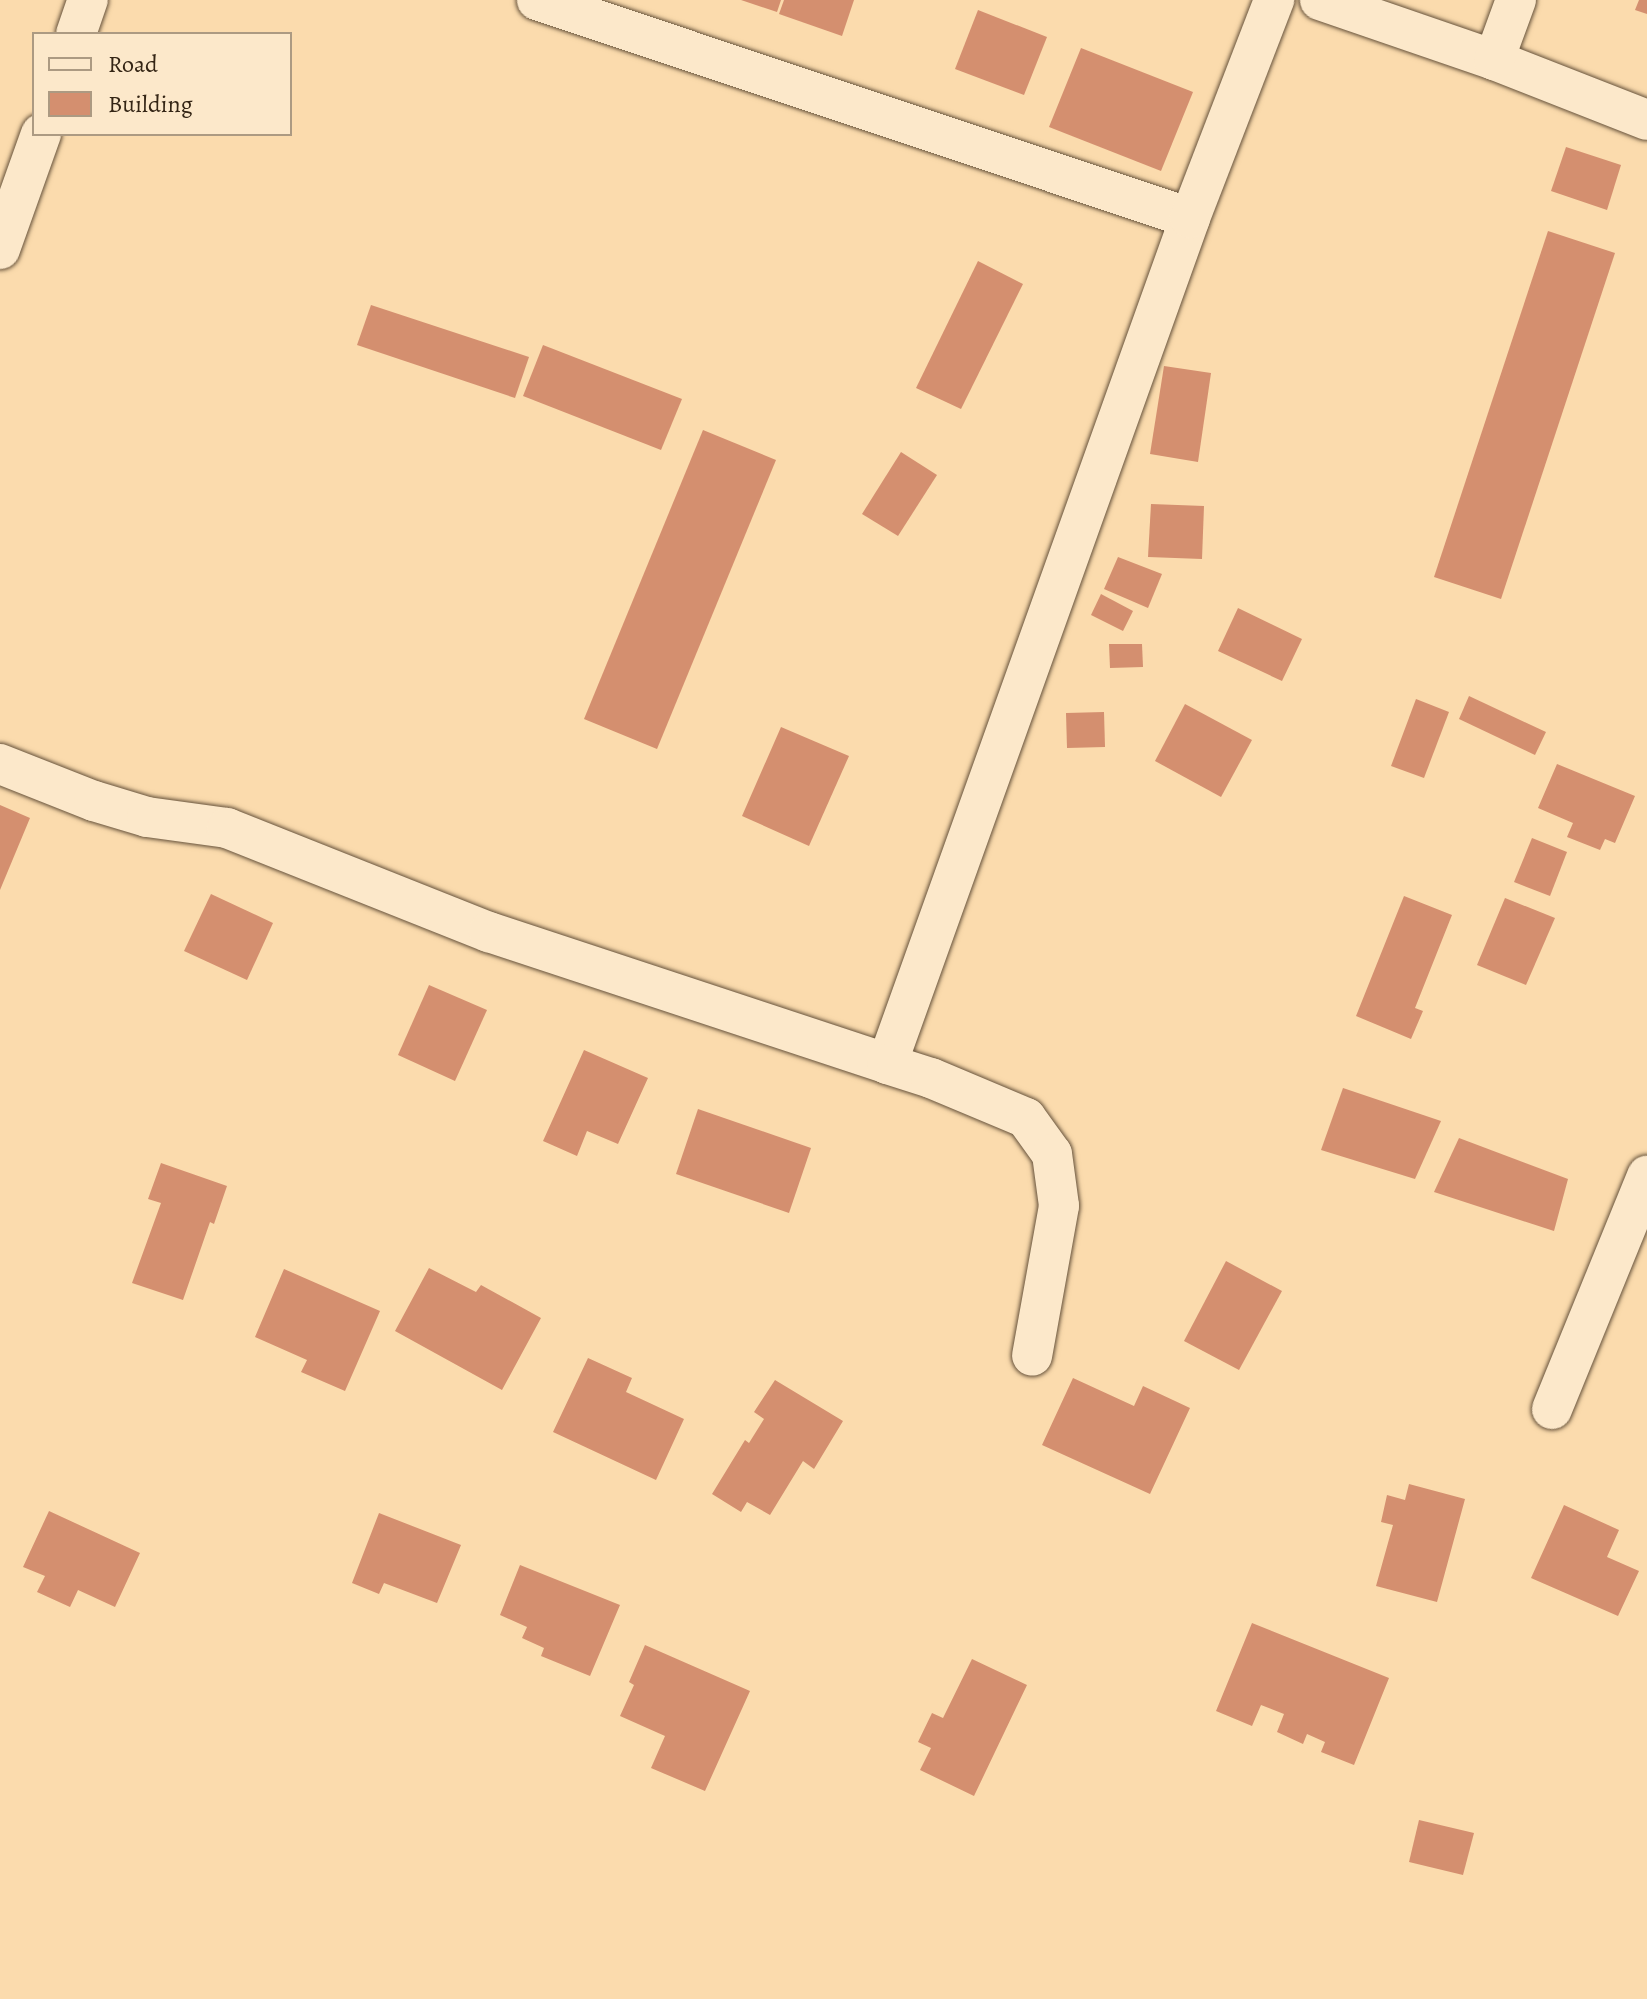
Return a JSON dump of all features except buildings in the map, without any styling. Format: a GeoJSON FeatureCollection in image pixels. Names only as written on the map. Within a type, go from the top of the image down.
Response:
{"type":"FeatureCollection","features":[{"type":"Feature","properties":{"kind":"street"},"geometry":{"type":"LineString","coordinates":[[77,32],[88,0]]}},
{"type":"Feature","properties":{"kind":"street"},"geometry":{"type":"LineString","coordinates":[[537,0],[1190,218]]}},
{"type":"Feature","properties":{"kind":"street"},"geometry":{"type":"LineString","coordinates":[[887,1064],[1190,218],[1274,0]]}},
{"type":"Feature","properties":{"kind":"street"},"geometry":{"type":"LineString","coordinates":[[1320,0],[1494,60],[1647,120]]}},
{"type":"Feature","properties":{"kind":"street"},"geometry":{"type":"LineString","coordinates":[[1494,60],[1516,0]]}},
{"type":"Feature","properties":{"kind":"street"},"geometry":{"type":"LineString","coordinates":[[0,249],[40,136]]}},
{"type":"Feature","properties":{"kind":"street"},"geometry":{"type":"LineString","coordinates":[[0,764],[94,801],[147,817],[227,828],[489,932],[931,1078],[1026,1118],[1052,1154],[1059,1206],[1032,1356]]}},
{"type":"Feature","properties":{"kind":"street"},"geometry":{"type":"LineString","coordinates":[[1552,1409],[1647,1176]]}}]}
